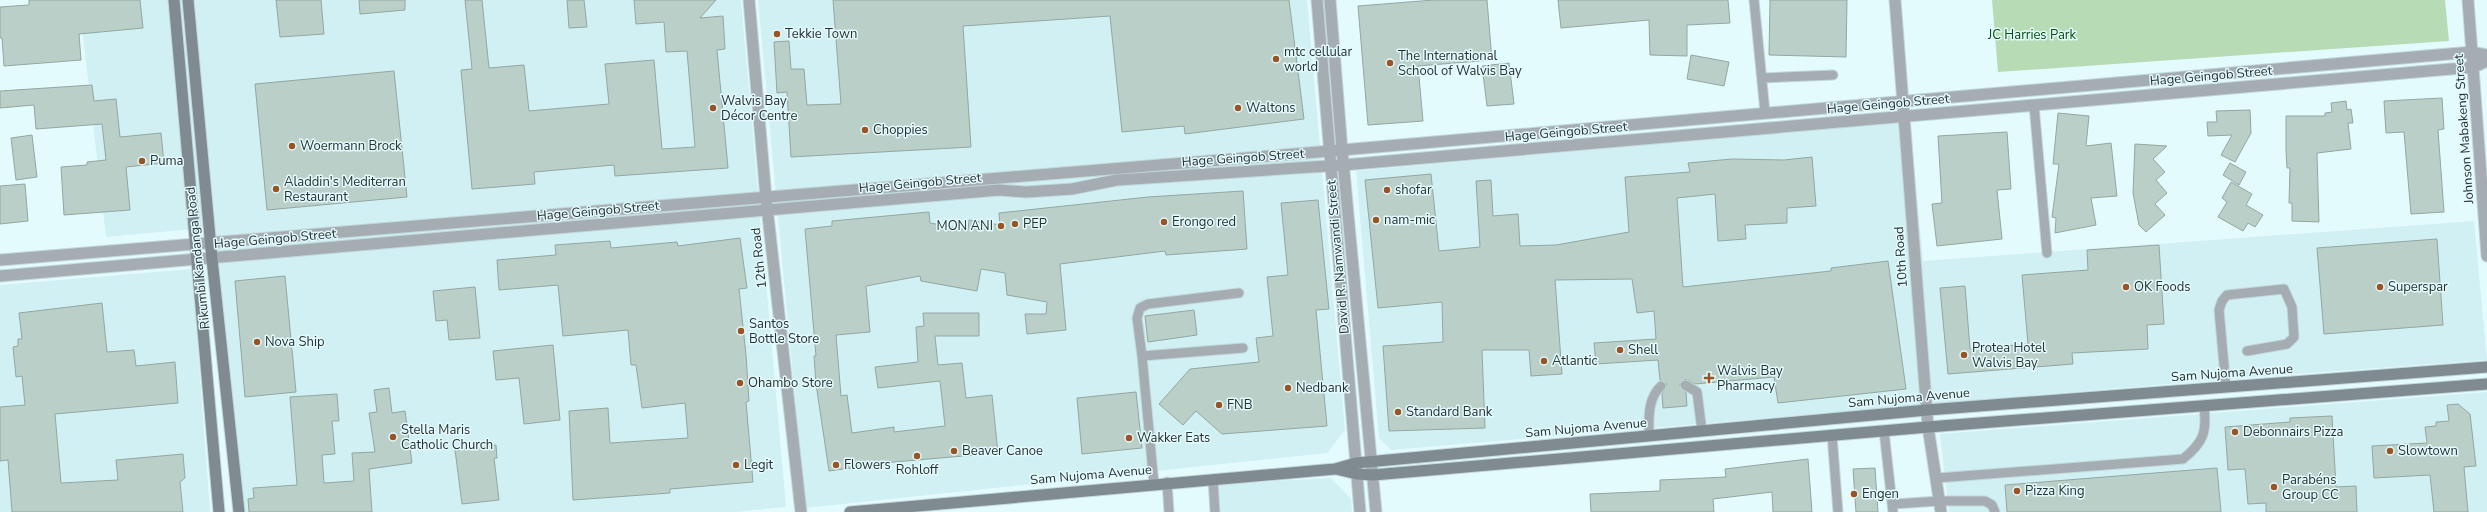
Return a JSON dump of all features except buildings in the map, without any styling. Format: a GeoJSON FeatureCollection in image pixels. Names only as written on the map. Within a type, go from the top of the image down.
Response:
{"type":"FeatureCollection","features":[{"type":"Feature","properties":{"kind":"main road","name":"Rikumbi Kandanga Road"},"geometry":{"type":"LineString","coordinates":[[174,0],[197,244],[219,512]]}},
{"type":"Feature","properties":{"kind":"main road","name":"Rikumbi Kandanga Road"},"geometry":{"type":"LineString","coordinates":[[188,0],[210,243],[239,512]]}},
{"type":"Feature","properties":{"kind":"main road","name":"Sam Nujoma Avenue"},"geometry":{"type":"LineString","coordinates":[[1357,469],[1372,463],[1927,410],[2487,367]]}},
{"type":"Feature","properties":{"kind":"main road","name":"Sam Nujoma Avenue"},"geometry":{"type":"LineString","coordinates":[[850,512],[1168,482],[1335,469],[1357,469],[1373,475],[1928,427],[2487,384]]}},
{"type":"Feature","properties":{"kind":"street","name":"12th Road"},"geometry":{"type":"LineString","coordinates":[[749,0],[767,210],[800,512]]}},
{"type":"Feature","properties":{"kind":"street","name":"David R. Namwandi Street"},"geometry":{"type":"LineString","coordinates":[[1317,0],[1360,512]]}},
{"type":"Feature","properties":{"kind":"street","name":"David R. Namwandi Street"},"geometry":{"type":"LineString","coordinates":[[1330,0],[1343,165],[1376,512]]}},
{"type":"Feature","properties":{"kind":"street","name":"10th Road"},"geometry":{"type":"LineString","coordinates":[[1895,0],[1928,427],[1937,478],[1940,506]]}},
{"type":"Feature","properties":{"kind":"street","name":"Johnson Mabakeng Street"},"geometry":{"type":"LineString","coordinates":[[2468,0],[2487,256]]}},
{"type":"Feature","properties":{"kind":"street","name":"Hage Geingob Street"},"geometry":{"type":"LineString","coordinates":[[0,260],[1342,150],[1903,100],[2472,52],[2487,55]]}},
{"type":"Feature","properties":{"kind":"street","name":"Hage Geingob Street"},"geometry":{"type":"LineString","coordinates":[[0,276],[212,259],[999,190],[1026,192],[1072,189],[1117,180],[1332,166],[1904,117],[2474,67],[2487,61]]}},
{"type":"Feature","properties":{"kind":"lane"},"geometry":{"type":"LineString","coordinates":[[1754,0],[1763,78],[1765,112]]}},
{"type":"Feature","properties":{"kind":"lane"},"geometry":{"type":"LineString","coordinates":[[1763,78],[1833,75]]}},
{"type":"Feature","properties":{"kind":"lane"},"geometry":{"type":"LineString","coordinates":[[2034,105],[2047,253]]}},
{"type":"Feature","properties":{"kind":"lane"},"geometry":{"type":"LineString","coordinates":[[2226,387],[2220,310],[2222,301],[2227,295],[2284,289],[2292,307],[2294,337],[2287,344],[2247,351]]}},
{"type":"Feature","properties":{"kind":"lane"},"geometry":{"type":"LineString","coordinates":[[1154,484],[1137,318],[1140,308],[1148,304],[1239,293]]}},
{"type":"Feature","properties":{"kind":"lane"},"geometry":{"type":"LineString","coordinates":[[1142,356],[1243,348]]}},
{"type":"Feature","properties":{"kind":"lane"},"geometry":{"type":"LineString","coordinates":[[1685,384],[1697,392],[1702,431]]}},
{"type":"Feature","properties":{"kind":"lane"},"geometry":{"type":"LineString","coordinates":[[1649,436],[1650,407],[1654,392],[1661,386]]}},
{"type":"Feature","properties":{"kind":"lane"},"geometry":{"type":"LineString","coordinates":[[1937,478],[2183,459],[2195,449],[2204,434],[2206,425],[2204,406]]}},
{"type":"Feature","properties":{"kind":"lane"},"geometry":{"type":"LineString","coordinates":[[1884,431],[1894,508],[1940,506],[1985,500],[1992,505],[1995,512]]}},
{"type":"Feature","properties":{"kind":"lane"},"geometry":{"type":"LineString","coordinates":[[1832,435],[1838,512]]}},
{"type":"Feature","properties":{"kind":"lane"},"geometry":{"type":"LineString","coordinates":[[1213,479],[1215,512]]}},
{"type":"Feature","properties":{"kind":"lane"},"geometry":{"type":"LineString","coordinates":[[1168,482],[1169,512]]}},
{"type":"Feature","properties":{"kind":"shaded area"},"geometry":{"type":"Polygon","coordinates":[[[79,0],[741,0],[786,507],[735,512],[244,512],[215,227],[106,237],[79,0]]]}},
{"type":"Feature","properties":{"kind":"shaded area"},"geometry":{"type":"Polygon","coordinates":[[[758,0],[1307,0],[1345,430],[1327,453],[805,508],[758,0]]]}},
{"type":"Feature","properties":{"kind":"shaded area"},"geometry":{"type":"Polygon","coordinates":[[[1910,121],[1923,261],[2474,221],[2487,360],[2216,380],[1391,450],[1379,438],[1356,171],[1910,121]]]}},
{"type":"Feature","properties":{"kind":"shaded area"},"geometry":{"type":"Polygon","coordinates":[[[192,269],[210,512],[0,512],[0,285],[192,269]]]}},
{"type":"Feature","properties":{"kind":"shaded area"},"geometry":{"type":"Polygon","coordinates":[[[2487,392],[2487,512],[1949,512],[1940,434],[2487,392]]]}},
{"type":"Feature","properties":{"kind":"shaded area"},"geometry":{"type":"Polygon","coordinates":[[[1331,478],[1351,499],[1352,512],[1220,512],[1219,484],[1331,478]]]}},
{"type":"Feature","properties":{"kind":"green space","name":"JC Harries Park"},"geometry":{"type":"Polygon","coordinates":[[[1992,0],[2445,0],[2449,41],[1998,72],[1992,0]]]}},
{"type":"Feature","properties":{"kind":"place","name":"Tekkie Town"},"geometry":{"type":"Point","coordinates":[777,34]}},
{"type":"Feature","properties":{"kind":"place","name":"mtc cellular world"},"geometry":{"type":"Point","coordinates":[1276,59]}},
{"type":"Feature","properties":{"kind":"place","name":"The International School of Walvis Bay"},"geometry":{"type":"Point","coordinates":[1390,63]}},
{"type":"Feature","properties":{"kind":"place","name":"Walvis Bay Décor Centre"},"geometry":{"type":"Point","coordinates":[713,108]}},
{"type":"Feature","properties":{"kind":"place","name":"Waltons"},"geometry":{"type":"Point","coordinates":[1238,108]}},
{"type":"Feature","properties":{"kind":"place","name":"Choppies"},"geometry":{"type":"Point","coordinates":[865,130]}},
{"type":"Feature","properties":{"kind":"place","name":"Woermann Brock"},"geometry":{"type":"Point","coordinates":[292,146]}},
{"type":"Feature","properties":{"kind":"place","name":"Puma"},"geometry":{"type":"Point","coordinates":[142,161]}},
{"type":"Feature","properties":{"kind":"place","name":"Aladdin's Mediterran Restaurant"},"geometry":{"type":"Point","coordinates":[276,189]}},
{"type":"Feature","properties":{"kind":"place","name":"shofar"},"geometry":{"type":"Point","coordinates":[1387,190]}},
{"type":"Feature","properties":{"kind":"place","name":"nam-mic"},"geometry":{"type":"Point","coordinates":[1376,220]}},
{"type":"Feature","properties":{"kind":"place","name":"Erongo red"},"geometry":{"type":"Point","coordinates":[1164,222]}},
{"type":"Feature","properties":{"kind":"place","name":"PEP"},"geometry":{"type":"Point","coordinates":[1015,224]}},
{"type":"Feature","properties":{"kind":"place","name":"MON ANI"},"geometry":{"type":"Point","coordinates":[1001,226]}},
{"type":"Feature","properties":{"kind":"place","name":"OK Foods"},"geometry":{"type":"Point","coordinates":[2126,287]}},
{"type":"Feature","properties":{"kind":"place","name":"Superspar"},"geometry":{"type":"Point","coordinates":[2380,287]}},
{"type":"Feature","properties":{"kind":"place","name":"Santos Bottle Store"},"geometry":{"type":"Point","coordinates":[741,331]}},
{"type":"Feature","properties":{"kind":"place","name":"Nova Ship"},"geometry":{"type":"Point","coordinates":[257,342]}},
{"type":"Feature","properties":{"kind":"place","name":"Shell"},"geometry":{"type":"Point","coordinates":[1620,350]}},
{"type":"Feature","properties":{"kind":"place","name":"Protea Hotel Walvis Bay"},"geometry":{"type":"Point","coordinates":[1964,355]}},
{"type":"Feature","properties":{"kind":"place","name":"Atlantic"},"geometry":{"type":"Point","coordinates":[1544,361]}},
{"type":"Feature","properties":{"kind":"place","name":"Walvis Bay Pharmacy"},"geometry":{"type":"Point","coordinates":[1709,378]}},
{"type":"Feature","properties":{"kind":"place","name":"Ohambo Store"},"geometry":{"type":"Point","coordinates":[740,383]}},
{"type":"Feature","properties":{"kind":"place","name":"Nedbank"},"geometry":{"type":"Point","coordinates":[1288,388]}},
{"type":"Feature","properties":{"kind":"place","name":"FNB"},"geometry":{"type":"Point","coordinates":[1219,405]}},
{"type":"Feature","properties":{"kind":"place","name":"Standard Bank"},"geometry":{"type":"Point","coordinates":[1398,412]}},
{"type":"Feature","properties":{"kind":"place","name":"Debonnairs Pizza"},"geometry":{"type":"Point","coordinates":[2235,432]}},
{"type":"Feature","properties":{"kind":"place","name":"Stella Maris Catholic Church"},"geometry":{"type":"Point","coordinates":[393,437]}},
{"type":"Feature","properties":{"kind":"place","name":"Wakker Eats"},"geometry":{"type":"Point","coordinates":[1129,438]}},
{"type":"Feature","properties":{"kind":"place","name":"Beaver Canoe"},"geometry":{"type":"Point","coordinates":[954,451]}},
{"type":"Feature","properties":{"kind":"place","name":"Slowtown"},"geometry":{"type":"Point","coordinates":[2390,451]}},
{"type":"Feature","properties":{"kind":"place","name":"Rohloff"},"geometry":{"type":"Point","coordinates":[917,456]}},
{"type":"Feature","properties":{"kind":"place","name":"Legit"},"geometry":{"type":"Point","coordinates":[736,465]}},
{"type":"Feature","properties":{"kind":"place","name":"Flowers"},"geometry":{"type":"Point","coordinates":[836,465]}},
{"type":"Feature","properties":{"kind":"place","name":"Parabéns Group CC"},"geometry":{"type":"Point","coordinates":[2274,487]}},
{"type":"Feature","properties":{"kind":"place","name":"Pizza King"},"geometry":{"type":"Point","coordinates":[2017,491]}},
{"type":"Feature","properties":{"kind":"place","name":"Engen"},"geometry":{"type":"Point","coordinates":[1854,494]}}]}
